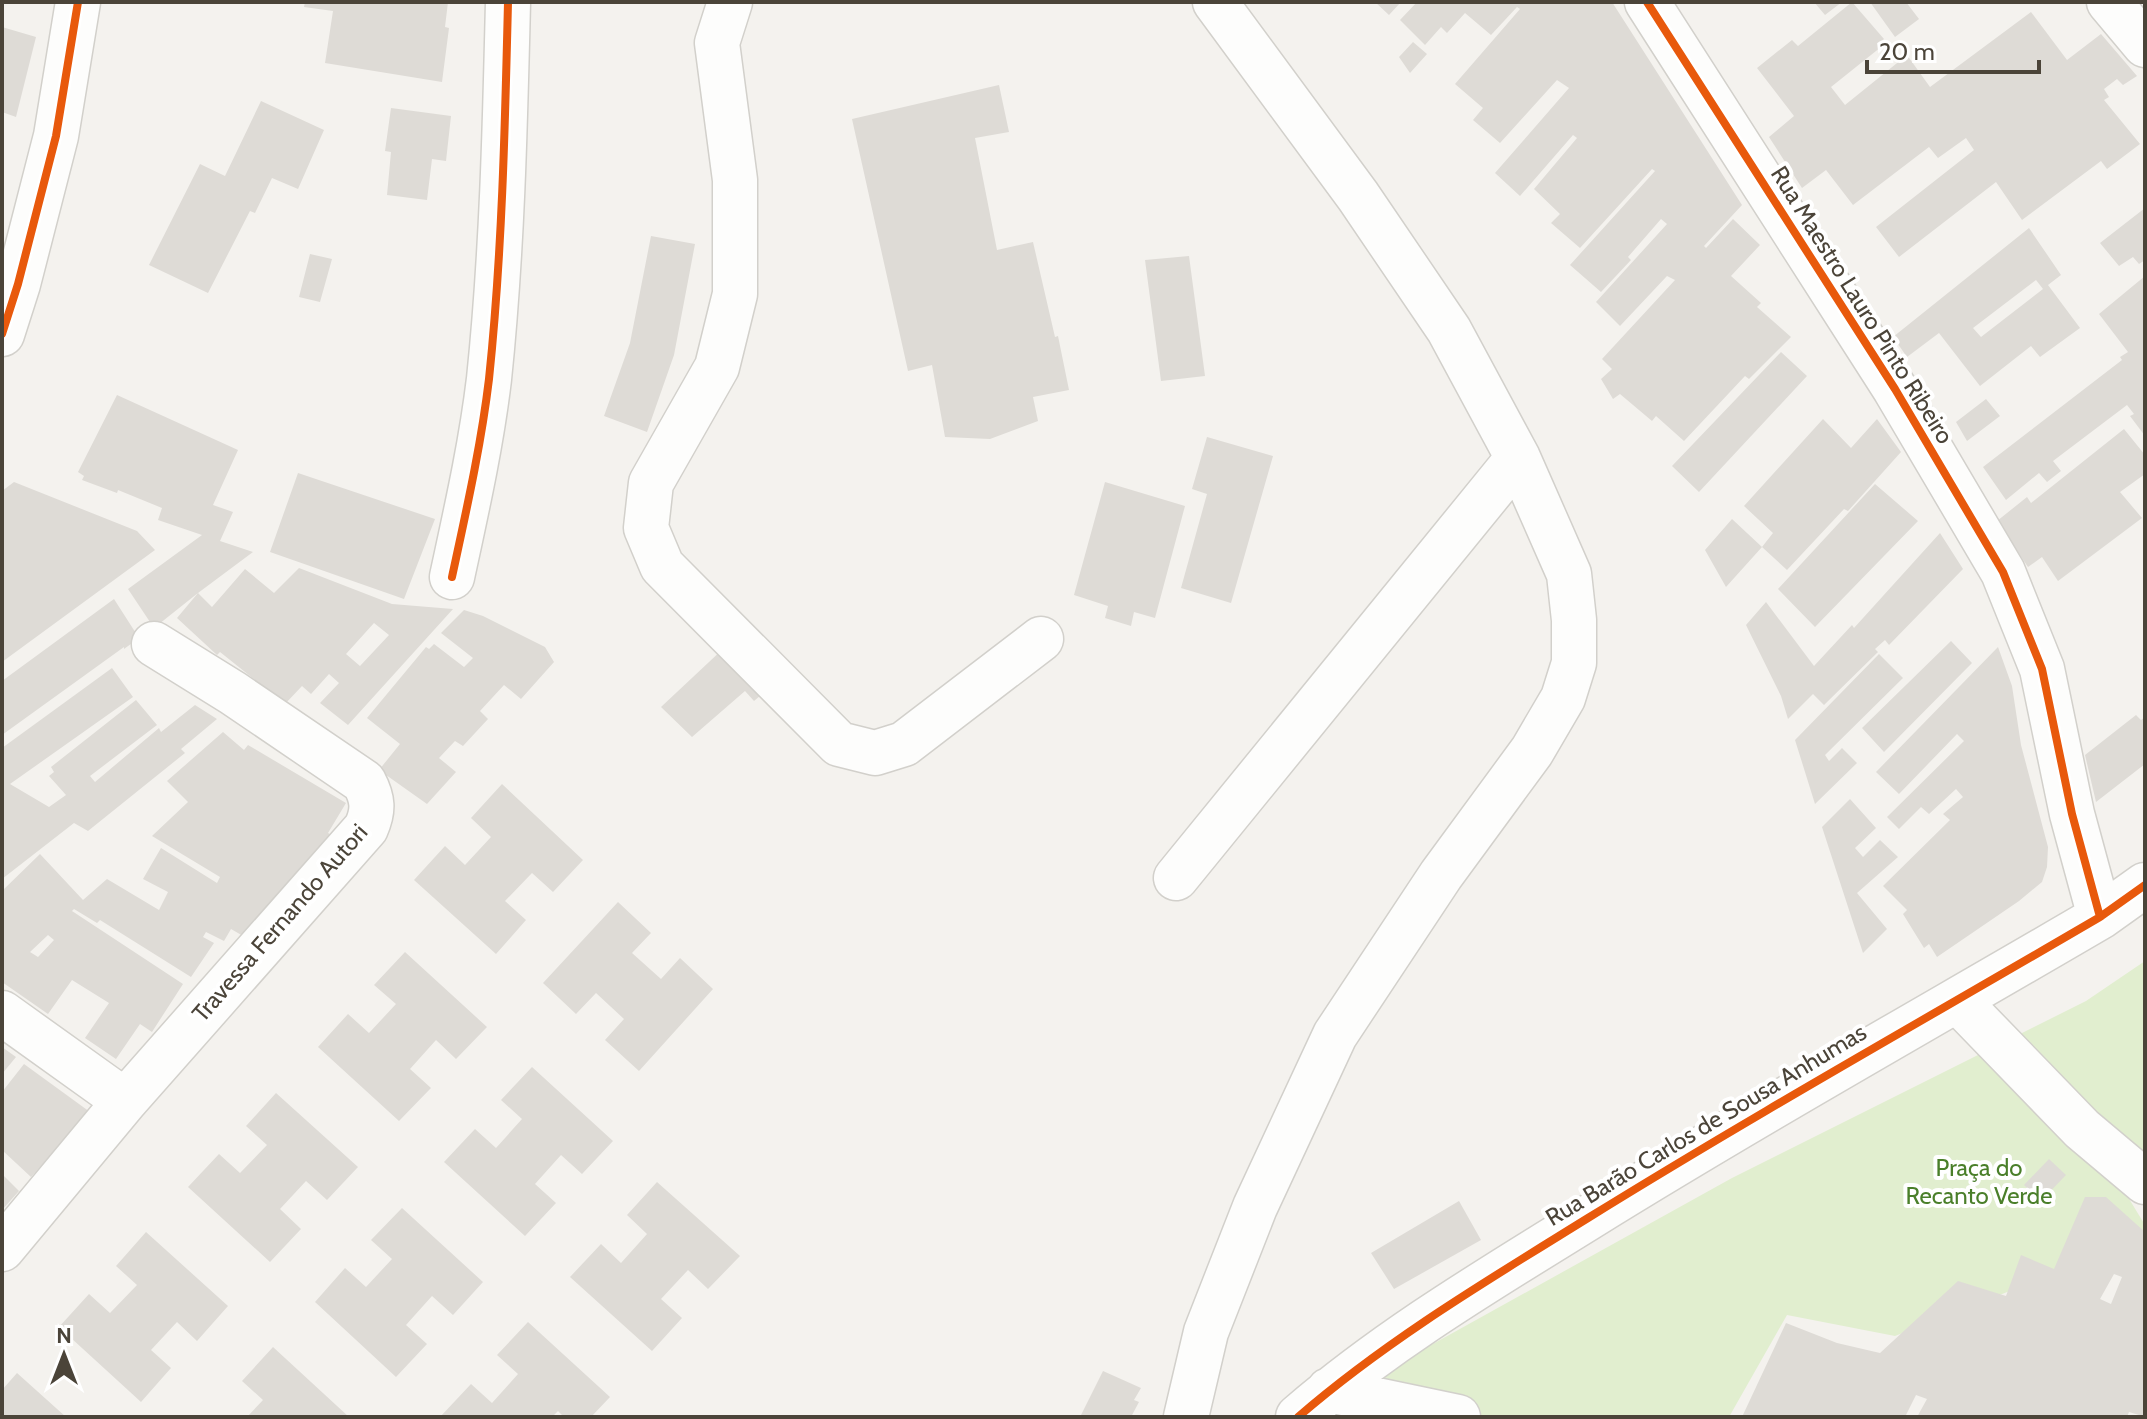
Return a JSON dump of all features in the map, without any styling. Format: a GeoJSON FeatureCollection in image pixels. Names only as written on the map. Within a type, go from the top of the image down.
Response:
{"type":"FeatureCollection","features":[{"type":"Feature","properties":{"kind":"street"},"geometry":{"type":"LineString","coordinates":[[2,334],[56,136],[78,2]]}},
{"type":"Feature","properties":{"kind":"street"},"geometry":{"type":"LineString","coordinates":[[452,577],[473,482],[489,380],[508,2]]}},
{"type":"Feature","properties":{"kind":"street"},"geometry":{"type":"LineString","coordinates":[[730,2],[717,43],[735,180],[735,294],[717,367],[651,483],[646,528],[662,566],[839,744],[875,753],[904,744],[1041,639]]}},
{"type":"Feature","properties":{"kind":"street"},"geometry":{"type":"LineString","coordinates":[[1186,1417],[1206,1332],[1255,1207],[1335,1035],[1441,875],[1532,751],[1563,698],[1574,663],[1574,620],[1569,574],[1518,458],[1449,330],[1358,196],[1215,2]]}},
{"type":"Feature","properties":{"kind":"street","name":"Rua Maestro Lauro Pinto Ribeiro"},"geometry":{"type":"LineString","coordinates":[[1647,2],[1895,389],[2003,572],[2042,669],[2072,814],[2100,917]]}},
{"type":"Feature","properties":{"kind":"street"},"geometry":{"type":"LineString","coordinates":[[2109,2],[2145,45]]}},
{"type":"Feature","properties":{"kind":"street"},"geometry":{"type":"LineString","coordinates":[[1176,878],[1518,458]]}},
{"type":"Feature","properties":{"kind":"street","name":"Travessa Fernando Autori"},"geometry":{"type":"LineString","coordinates":[[2,1249],[125,1101],[366,828],[373,805],[364,782],[354,774],[154,644]]}},
{"type":"Feature","properties":{"kind":"street","name":"Rua Barão Carlos de Sousa Anhumas"},"geometry":{"type":"LineString","coordinates":[[1314,1404],[1475,1288],[1705,1146],[2100,917],[2145,885]]}},
{"type":"Feature","properties":{"kind":"street"},"geometry":{"type":"LineString","coordinates":[[1957,1000],[2082,1129],[2145,1182]]}},
{"type":"Feature","properties":{"kind":"street"},"geometry":{"type":"LineString","coordinates":[[2,1013],[125,1101]]}},
{"type":"Feature","properties":{"kind":"street"},"geometry":{"type":"LineString","coordinates":[[1314,1404],[1458,1417]]}},
{"type":"Feature","properties":{"kind":"green space","name":"Praça do Recanto Verde"},"geometry":{"type":"Polygon","coordinates":[[[2145,961],[2145,1167],[2087,1130],[2145,1225],[2145,1238],[1895,1336],[1787,1315],[1729,1417],[1322,1417],[1350,1390],[1732,1178],[2086,1001],[2145,961]]]}},
{"type":"Feature","properties":{"kind":"building"},"geometry":{"type":"Polygon","coordinates":[[[305,2],[448,2],[445,27],[449,28],[442,82],[325,63],[333,11],[304,7],[305,2]]]}},
{"type":"Feature","properties":{"kind":"building"},"geometry":{"type":"Polygon","coordinates":[[[1375,2],[1401,2],[1389,15],[1375,2]]]}},
{"type":"Feature","properties":{"kind":"building"},"geometry":{"type":"Polygon","coordinates":[[[1417,2],[1612,2],[1742,205],[1704,246],[1706,248],[1733,219],[1760,245],[1731,276],[1761,303],[1757,307],[1791,337],[1749,379],[1745,376],[1684,441],[1656,416],[1652,421],[1620,394],[1613,399],[1601,379],[1612,369],[1602,359],[1675,280],[1667,276],[1620,326],[1596,302],[1667,224],[1661,219],[1628,257],[1631,260],[1601,292],[1570,265],[1655,171],[1652,169],[1580,248],[1551,223],[1560,214],[1534,189],[1577,138],[1573,135],[1520,196],[1495,173],[1569,88],[1557,80],[1500,143],[1473,120],[1483,108],[1455,84],[1520,9],[1517,7],[1491,35],[1465,13],[1447,33],[1441,27],[1425,45],[1400,20],[1417,2]]]}},
{"type":"Feature","properties":{"kind":"building"},"geometry":{"type":"Polygon","coordinates":[[[1814,2],[1842,2],[1825,15],[1814,2]]]}},
{"type":"Feature","properties":{"kind":"building"},"geometry":{"type":"Polygon","coordinates":[[[1852,2],[1884,39],[1878,44],[1881,47],[1831,87],[1845,105],[1907,55],[1930,87],[2031,12],[2067,60],[2101,34],[2137,76],[2123,85],[2117,79],[2104,89],[2109,97],[2104,100],[2140,144],[2107,169],[2101,161],[2022,220],[1996,182],[1899,257],[1876,227],[1974,150],[1966,138],[1938,158],[1929,147],[1853,205],[1826,170],[1802,188],[1769,137],[1794,116],[1757,68],[1792,40],[1798,46],[1852,2]]]}},
{"type":"Feature","properties":{"kind":"building"},"geometry":{"type":"Polygon","coordinates":[[[1870,2],[1906,2],[1919,19],[1895,37],[1870,2]]]}},
{"type":"Feature","properties":{"kind":"building"},"geometry":{"type":"Polygon","coordinates":[[[2,27],[36,37],[16,117],[2,112],[2,27]]]}},
{"type":"Feature","properties":{"kind":"building"},"geometry":{"type":"Polygon","coordinates":[[[1413,42],[1427,54],[1410,73],[1399,57],[1413,42]]]}},
{"type":"Feature","properties":{"kind":"building"},"geometry":{"type":"Polygon","coordinates":[[[999,85],[1009,132],[975,138],[997,250],[1033,242],[1069,390],[1033,397],[1038,421],[990,439],[945,437],[932,365],[908,371],[852,119],[999,85]]]}},
{"type":"Feature","properties":{"kind":"building"},"geometry":{"type":"Polygon","coordinates":[[[261,101],[324,130],[298,189],[272,178],[255,213],[250,211],[208,293],[149,265],[200,164],[225,176],[261,101]]]}},
{"type":"Feature","properties":{"kind":"building"},"geometry":{"type":"Polygon","coordinates":[[[391,108],[451,116],[446,161],[432,159],[427,200],[387,195],[391,152],[385,151],[391,108]]]}},
{"type":"Feature","properties":{"kind":"building"},"geometry":{"type":"Polygon","coordinates":[[[2145,208],[2145,260],[2139,264],[2133,257],[2119,266],[2100,243],[2145,208]]]}},
{"type":"Feature","properties":{"kind":"building"},"geometry":{"type":"Polygon","coordinates":[[[2029,228],[2061,275],[2048,285],[2080,328],[2040,357],[2031,346],[1980,386],[1939,333],[1907,357],[1893,337],[2029,228]],[[2036,280],[1973,328],[1981,337],[2043,289],[2036,280]]]}},
{"type":"Feature","properties":{"kind":"building"},"geometry":{"type":"Polygon","coordinates":[[[651,236],[695,244],[674,355],[647,432],[604,416],[630,343],[651,236]]]}},
{"type":"Feature","properties":{"kind":"building"},"geometry":{"type":"Polygon","coordinates":[[[310,254],[332,259],[320,302],[299,297],[310,254]]]}},
{"type":"Feature","properties":{"kind":"building"},"geometry":{"type":"Polygon","coordinates":[[[1189,256],[1205,376],[1161,381],[1145,260],[1189,256]]]}},
{"type":"Feature","properties":{"kind":"building"},"geometry":{"type":"Polygon","coordinates":[[[2145,276],[2145,436],[2130,416],[2134,414],[2127,405],[2053,461],[2061,471],[2047,482],[2039,473],[2006,500],[1983,467],[2122,360],[2120,357],[2128,352],[2099,314],[2145,276]]]}},
{"type":"Feature","properties":{"kind":"building"},"geometry":{"type":"Polygon","coordinates":[[[1781,352],[1807,376],[1699,492],[1672,466],[1781,352]]]}},
{"type":"Feature","properties":{"kind":"building"},"geometry":{"type":"Polygon","coordinates":[[[117,395],[238,450],[213,505],[233,512],[220,541],[253,552],[154,628],[128,589],[202,535],[158,520],[162,508],[118,490],[117,493],[82,480],[84,476],[78,472],[117,395]]]}},
{"type":"Feature","properties":{"kind":"building"},"geometry":{"type":"Polygon","coordinates":[[[1986,399],[2000,416],[1967,441],[1956,422],[1986,399]]]}},
{"type":"Feature","properties":{"kind":"building"},"geometry":{"type":"Polygon","coordinates":[[[1823,419],[1851,448],[1877,419],[1901,452],[1848,511],[1844,509],[1787,570],[1762,547],[1773,533],[1744,506],[1823,419]]]}},
{"type":"Feature","properties":{"kind":"building"},"geometry":{"type":"Polygon","coordinates":[[[2124,429],[2145,455],[2145,474],[2120,492],[2142,518],[2058,581],[2042,557],[2028,567],[1997,521],[2027,497],[2031,503],[2124,429]]]}},
{"type":"Feature","properties":{"kind":"building"},"geometry":{"type":"Polygon","coordinates":[[[1207,437],[1273,456],[1231,603],[1181,588],[1207,494],[1192,489],[1207,437]]]}},
{"type":"Feature","properties":{"kind":"building"},"geometry":{"type":"Polygon","coordinates":[[[298,473],[435,519],[404,599],[270,552],[298,473]]]}},
{"type":"Feature","properties":{"kind":"building"},"geometry":{"type":"Polygon","coordinates":[[[14,482],[137,531],[155,550],[2,662],[2,491],[14,482]]]}},
{"type":"Feature","properties":{"kind":"building"},"geometry":{"type":"Polygon","coordinates":[[[1105,482],[1185,506],[1155,618],[1134,612],[1131,626],[1105,618],[1108,606],[1074,595],[1105,482]]]}},
{"type":"Feature","properties":{"kind":"building"},"geometry":{"type":"Polygon","coordinates":[[[1875,484],[1918,521],[1815,627],[1778,589],[1875,484]]]}},
{"type":"Feature","properties":{"kind":"building"},"geometry":{"type":"Polygon","coordinates":[[[1732,519],[1762,547],[1726,587],[1705,550],[1732,519]]]}},
{"type":"Feature","properties":{"kind":"building"},"geometry":{"type":"Polygon","coordinates":[[[1940,533],[1963,569],[1889,645],[1885,640],[1875,649],[1878,652],[1824,705],[1813,694],[1788,719],[1781,696],[1746,625],[1766,602],[1814,666],[1852,625],[1854,628],[1940,533]]]}},
{"type":"Feature","properties":{"kind":"building"},"geometry":{"type":"Polygon","coordinates":[[[299,568],[392,604],[453,609],[348,725],[320,703],[339,683],[329,674],[311,694],[302,686],[285,704],[220,652],[217,655],[177,618],[198,593],[212,607],[245,569],[274,593],[299,568]],[[374,623],[346,654],[360,666],[389,635],[374,623]]]}},
{"type":"Feature","properties":{"kind":"building"},"geometry":{"type":"Polygon","coordinates":[[[114,599],[139,638],[2,735],[2,681],[114,599]]]}},
{"type":"Feature","properties":{"kind":"building"},"geometry":{"type":"Polygon","coordinates":[[[464,610],[483,616],[545,647],[554,662],[521,699],[504,685],[480,711],[488,719],[463,746],[455,741],[439,758],[456,772],[427,804],[379,770],[400,744],[367,718],[426,647],[429,649],[434,644],[464,667],[473,658],[441,633],[464,610]]]}},
{"type":"Feature","properties":{"kind":"building"},"geometry":{"type":"Polygon","coordinates":[[[1951,641],[1972,663],[1884,752],[1862,728],[1951,641]]]}},
{"type":"Feature","properties":{"kind":"building"},"geometry":{"type":"Polygon","coordinates":[[[725,647],[768,689],[754,701],[745,691],[692,737],[661,707],[725,647]]]}},
{"type":"Feature","properties":{"kind":"building"},"geometry":{"type":"Polygon","coordinates":[[[1998,647],[2012,686],[2021,745],[2048,847],[2047,867],[2042,882],[2019,901],[1937,957],[1929,944],[1924,948],[1903,914],[1907,910],[1883,886],[1950,820],[1943,814],[1963,797],[1956,789],[1929,814],[1921,807],[1899,829],[1887,817],[1964,741],[1957,734],[1899,794],[1876,772],[1998,647]]]}},
{"type":"Feature","properties":{"kind":"building"},"geometry":{"type":"Polygon","coordinates":[[[1879,654],[1903,678],[1825,755],[1829,761],[1842,748],[1857,763],[1815,804],[1795,740],[1879,654]]]}},
{"type":"Feature","properties":{"kind":"building"},"geometry":{"type":"Polygon","coordinates":[[[112,668],[133,697],[10,784],[49,807],[66,795],[49,776],[54,772],[51,767],[136,700],[157,725],[90,776],[95,782],[159,728],[161,732],[195,705],[217,719],[181,749],[185,753],[88,831],[74,823],[2,879],[2,748],[112,668]]]}},
{"type":"Feature","properties":{"kind":"building"},"geometry":{"type":"Polygon","coordinates":[[[2136,715],[2141,720],[2145,717],[2145,764],[2096,802],[2085,755],[2136,715]]]}},
{"type":"Feature","properties":{"kind":"building"},"geometry":{"type":"Polygon","coordinates":[[[223,732],[244,750],[248,745],[346,803],[328,833],[340,840],[250,940],[231,929],[224,941],[206,932],[203,937],[214,943],[191,977],[100,920],[97,923],[74,909],[72,911],[183,984],[152,1032],[140,1024],[116,1059],[85,1038],[109,1003],[72,980],[48,1014],[2,982],[2,891],[40,854],[83,900],[107,879],[159,910],[168,892],[143,879],[161,848],[217,883],[220,877],[152,836],[188,802],[167,781],[223,732]],[[48,935],[30,952],[38,957],[54,940],[48,935]]]}},
{"type":"Feature","properties":{"kind":"building"},"geometry":{"type":"Polygon","coordinates":[[[502,784],[583,860],[553,892],[532,873],[505,901],[526,920],[496,954],[414,880],[445,846],[465,865],[491,837],[471,818],[502,784]]]}},
{"type":"Feature","properties":{"kind":"building"},"geometry":{"type":"Polygon","coordinates":[[[1850,799],[1876,828],[1855,848],[1863,857],[1880,840],[1898,857],[1857,893],[1887,929],[1863,953],[1822,827],[1850,799]]]}},
{"type":"Feature","properties":{"kind":"building"},"geometry":{"type":"Polygon","coordinates":[[[618,902],[651,933],[632,953],[661,979],[680,958],[713,989],[639,1071],[605,1040],[624,1019],[596,993],[576,1014],[543,983],[618,902]]]}},
{"type":"Feature","properties":{"kind":"building"},"geometry":{"type":"Polygon","coordinates":[[[405,952],[487,1027],[456,1059],[436,1040],[410,1069],[431,1088],[399,1121],[318,1047],[348,1014],[369,1033],[396,1004],[374,985],[405,952]]]}},
{"type":"Feature","properties":{"kind":"building"},"geometry":{"type":"Polygon","coordinates":[[[2,1047],[16,1057],[2,1074],[2,1047]]]}},
{"type":"Feature","properties":{"kind":"building"},"geometry":{"type":"Polygon","coordinates":[[[24,1064],[90,1112],[31,1177],[2,1150],[2,1092],[24,1064]]]}},
{"type":"Feature","properties":{"kind":"building"},"geometry":{"type":"Polygon","coordinates":[[[532,1067],[613,1141],[582,1174],[561,1155],[535,1184],[556,1203],[525,1236],[444,1162],[475,1129],[496,1148],[522,1119],[501,1100],[532,1067]]]}},
{"type":"Feature","properties":{"kind":"building"},"geometry":{"type":"Polygon","coordinates":[[[276,1093],[358,1167],[327,1200],[306,1181],[280,1209],[301,1229],[270,1262],[188,1187],[219,1154],[240,1173],[267,1145],[246,1126],[276,1093]]]}},
{"type":"Feature","properties":{"kind":"building"},"geometry":{"type":"Polygon","coordinates":[[[2049,1159],[2066,1175],[2041,1201],[2024,1185],[2049,1159]]]}},
{"type":"Feature","properties":{"kind":"building"},"geometry":{"type":"Polygon","coordinates":[[[2,1174],[19,1191],[2,1210],[2,1174]]]}},
{"type":"Feature","properties":{"kind":"building"},"geometry":{"type":"Polygon","coordinates":[[[657,1182],[740,1256],[708,1289],[688,1270],[661,1299],[682,1318],[652,1351],[570,1277],[601,1244],[621,1263],[647,1234],[627,1215],[657,1182]]]}},
{"type":"Feature","properties":{"kind":"building"},"geometry":{"type":"Polygon","coordinates":[[[2085,1197],[2106,1197],[2145,1232],[2145,1417],[2129,1412],[2127,1417],[1917,1417],[1927,1399],[1916,1395],[1905,1417],[1742,1417],[1786,1323],[1837,1343],[1880,1353],[1958,1281],[2006,1296],[2021,1255],[2054,1269],[2085,1197]],[[2114,1274],[2100,1299],[2111,1304],[2122,1277],[2114,1274]]]}},
{"type":"Feature","properties":{"kind":"building"},"geometry":{"type":"Polygon","coordinates":[[[1459,1201],[1481,1240],[1394,1289],[1371,1253],[1459,1201]]]}},
{"type":"Feature","properties":{"kind":"building"},"geometry":{"type":"Polygon","coordinates":[[[402,1208],[483,1282],[453,1315],[432,1296],[406,1325],[427,1344],[396,1377],[315,1302],[345,1268],[366,1287],[392,1259],[371,1240],[402,1208]]]}},
{"type":"Feature","properties":{"kind":"building"},"geometry":{"type":"Polygon","coordinates":[[[146,1232],[228,1306],[197,1341],[177,1322],[151,1350],[171,1368],[141,1402],[59,1327],[89,1294],[110,1313],[137,1285],[116,1266],[146,1232]]]}},
{"type":"Feature","properties":{"kind":"building"},"geometry":{"type":"Polygon","coordinates":[[[528,1322],[610,1397],[591,1417],[564,1417],[558,1411],[552,1417],[440,1417],[471,1384],[492,1403],[518,1374],[497,1355],[528,1322]]]}},
{"type":"Feature","properties":{"kind":"building"},"geometry":{"type":"Polygon","coordinates":[[[273,1347],[349,1417],[247,1417],[263,1400],[242,1381],[273,1347]]]}},
{"type":"Feature","properties":{"kind":"building"},"geometry":{"type":"Polygon","coordinates":[[[1103,1371],[1141,1388],[1134,1400],[1139,1402],[1131,1417],[1080,1417],[1103,1371]]]}},
{"type":"Feature","properties":{"kind":"building"},"geometry":{"type":"Polygon","coordinates":[[[17,1373],[66,1417],[2,1417],[2,1390],[17,1373]]]}},
{"type":"Feature","properties":{"kind":"cycle path"},"geometry":{"type":"LineString","coordinates":[[2,334],[56,136],[78,2]]}},
{"type":"Feature","properties":{"kind":"cycle path"},"geometry":{"type":"LineString","coordinates":[[452,577],[489,379],[500,238],[508,2]]}},
{"type":"Feature","properties":{"kind":"cycle path"},"geometry":{"type":"LineString","coordinates":[[1647,2],[1895,389],[2003,572],[2042,669],[2072,814],[2100,917]]}},
{"type":"Feature","properties":{"kind":"cycle path"},"geometry":{"type":"LineString","coordinates":[[1298,1417],[1367,1362],[1513,1264],[1715,1141],[2100,917],[2145,885]]}}]}
